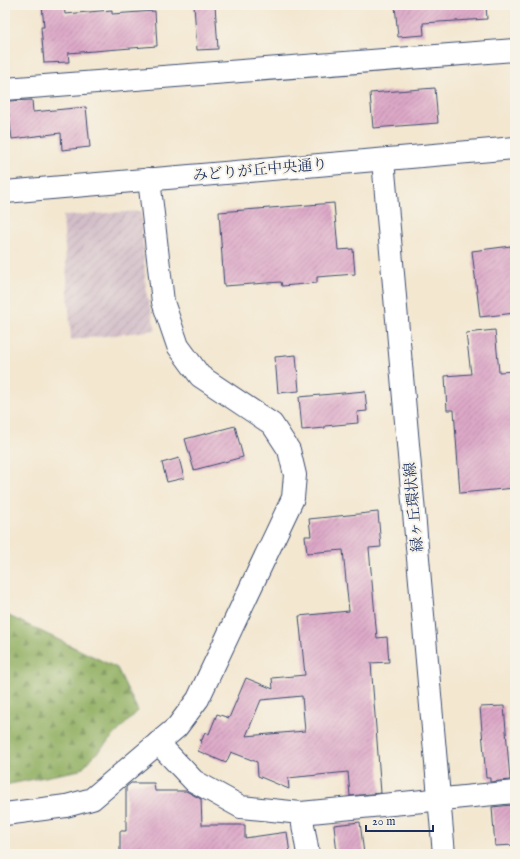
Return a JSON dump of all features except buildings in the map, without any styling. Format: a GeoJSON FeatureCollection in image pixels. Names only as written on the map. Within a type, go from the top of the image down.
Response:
{"type":"FeatureCollection","features":[{"type":"Feature","properties":{"kind":"street"},"geometry":{"type":"LineString","coordinates":[[5,89],[515,50]]}},
{"type":"Feature","properties":{"kind":"street","name":"みどりが丘中央通り"},"geometry":{"type":"LineString","coordinates":[[5,192],[515,148]]}},
{"type":"Feature","properties":{"kind":"street","name":"緑ヶ丘環状線"},"geometry":{"type":"LineString","coordinates":[[383,160],[444,854]]}},
{"type":"Feature","properties":{"kind":"street"},"geometry":{"type":"LineString","coordinates":[[5,814],[66,806],[92,800],[177,727],[198,699],[293,498],[295,475],[289,450],[272,424],[200,376],[178,346],[163,302],[149,179]]}},
{"type":"Feature","properties":{"kind":"street"},"geometry":{"type":"LineString","coordinates":[[158,743],[194,781],[241,807],[301,813],[515,792]]}},
{"type":"Feature","properties":{"kind":"street"},"geometry":{"type":"LineString","coordinates":[[301,813],[308,854]]}},
{"type":"Feature","properties":{"kind":"shaded area"},"geometry":{"type":"Polygon","coordinates":[[[141,211],[146,292],[156,330],[71,340],[63,216],[141,211]]]}},
{"type":"Feature","properties":{"kind":"green space"},"geometry":{"type":"Polygon","coordinates":[[[5,614],[117,668],[138,711],[80,770],[5,785],[5,614]]]}}]}
